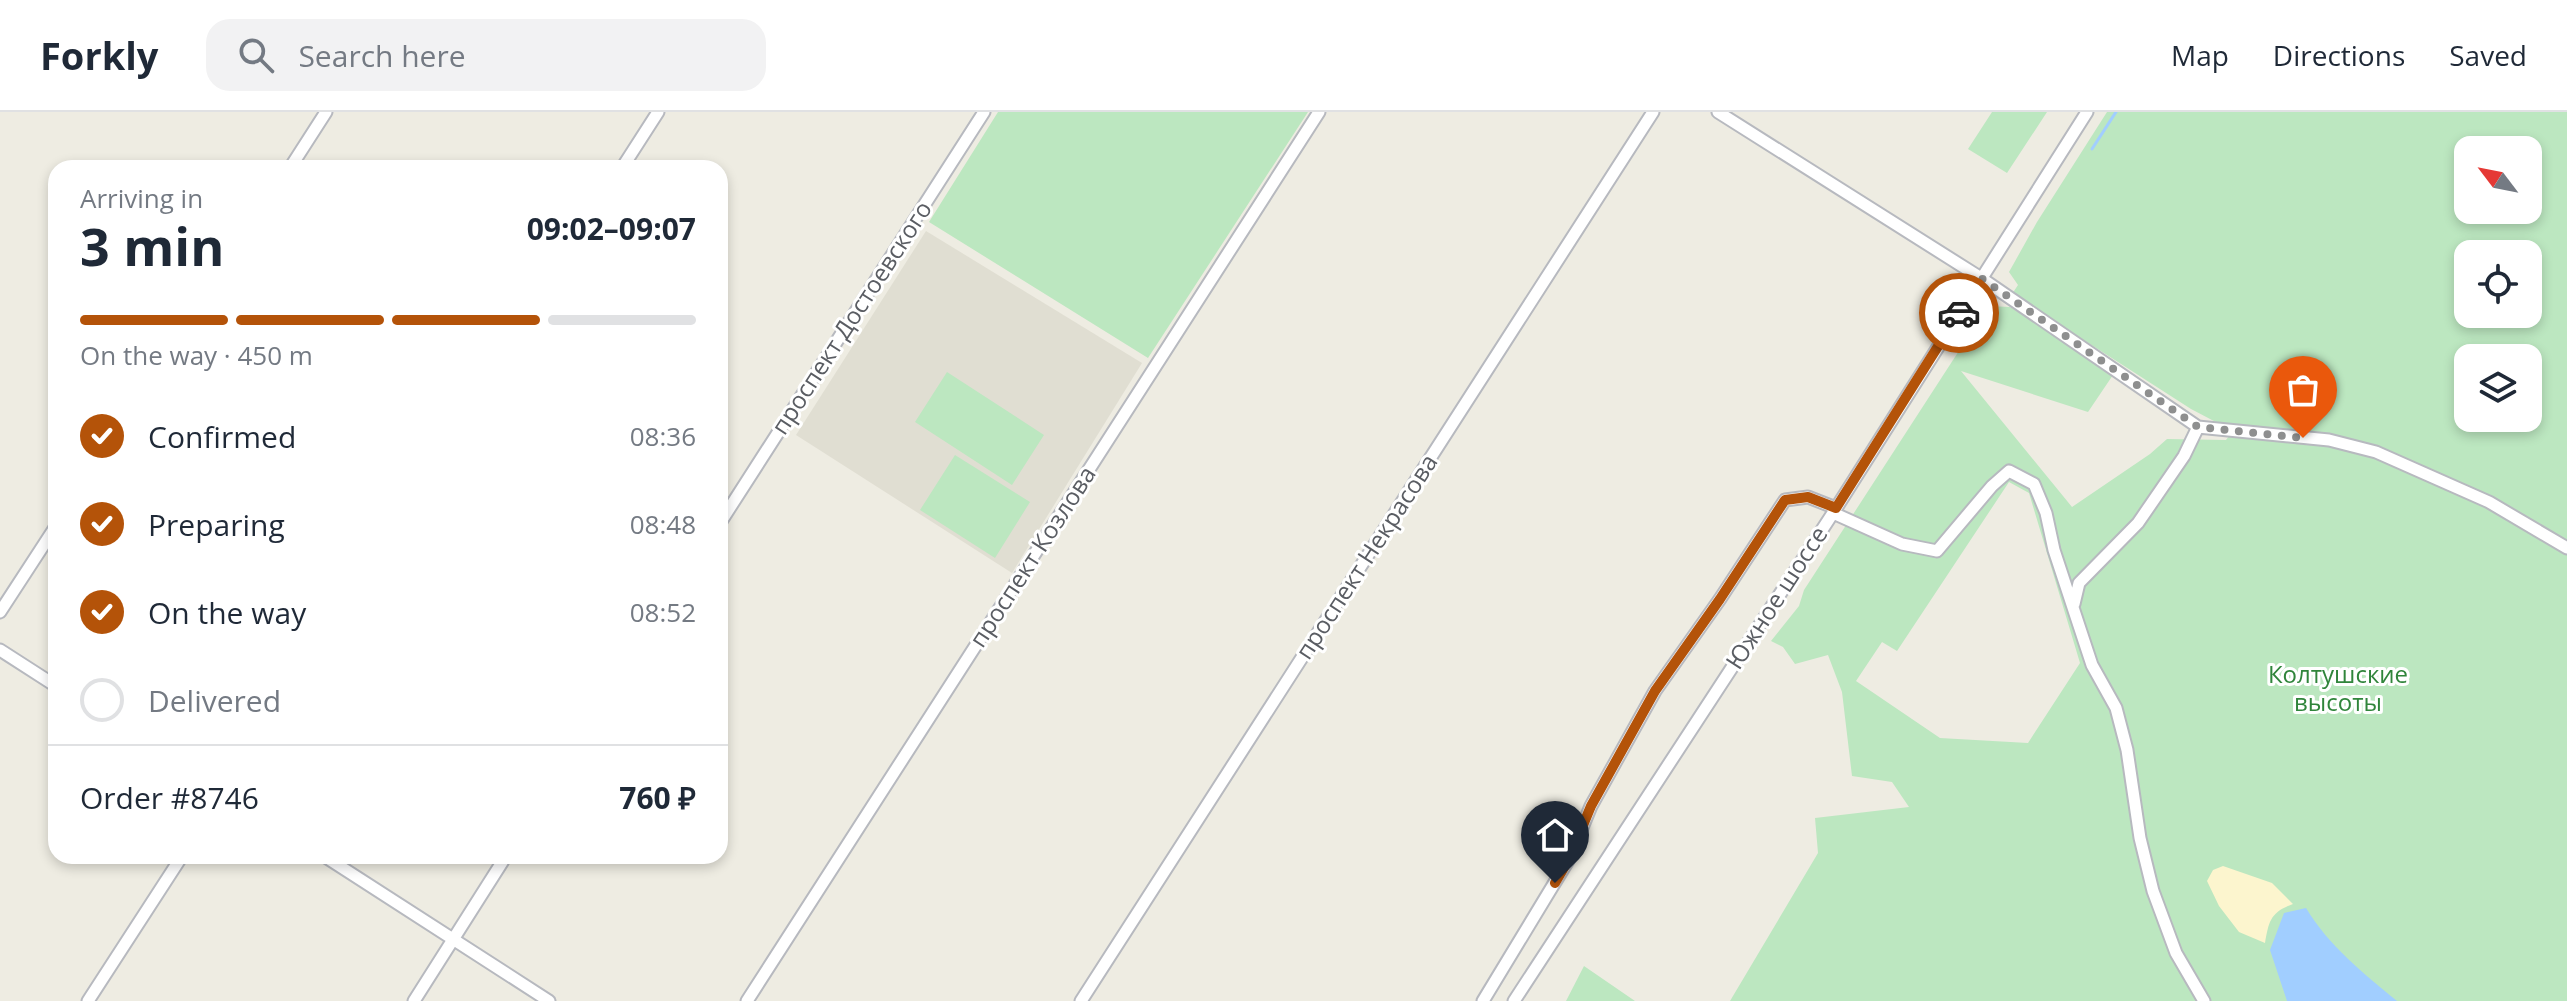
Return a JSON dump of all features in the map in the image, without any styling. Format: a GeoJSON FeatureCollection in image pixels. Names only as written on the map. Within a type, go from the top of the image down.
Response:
{"type":"FeatureCollection","features":[{"type":"Feature","properties":{"kind":"street"},"geometry":{"type":"LineString","coordinates":[[295,160],[326,112]]}},
{"type":"Feature","properties":{"kind":"street"},"geometry":{"type":"LineString","coordinates":[[627,160],[658,112]]}},
{"type":"Feature","properties":{"kind":"street","name":"проспект Достоевского"},"geometry":{"type":"LineString","coordinates":[[728,511],[984,112]]}},
{"type":"Feature","properties":{"kind":"street","name":"проспект Козлова"},"geometry":{"type":"LineString","coordinates":[[747,1001],[1319,112]]}},
{"type":"Feature","properties":{"kind":"street","name":"проспект Некрасова"},"geometry":{"type":"LineString","coordinates":[[1081,1001],[1653,112]]}},
{"type":"Feature","properties":{"kind":"street"},"geometry":{"type":"LineString","coordinates":[[1718,112],[1981,278],[2198,427],[2329,440],[2376,452],[2489,502],[2567,548]]}},
{"type":"Feature","properties":{"kind":"street","name":"Южное шоссе"},"geometry":{"type":"LineString","coordinates":[[1514,1001],[1835,510],[2087,112]]}},
{"type":"Feature","properties":{"kind":"street"},"geometry":{"type":"LineString","coordinates":[[2074,604],[2079,583],[2138,523],[2184,456],[2198,427]]}},
{"type":"Feature","properties":{"kind":"street"},"geometry":{"type":"LineString","coordinates":[[1483,1001],[1569,859],[1591,806],[1655,691],[1785,500],[1808,497],[1902,544],[1937,551],[1992,486],[2009,471],[2034,484],[2046,513],[2054,550],[2092,665],[2116,708],[2153,891],[2176,953],[2204,1001]]}},
{"type":"Feature","properties":{"kind":"street"},"geometry":{"type":"LineString","coordinates":[[0,612],[48,538]]}},
{"type":"Feature","properties":{"kind":"street"},"geometry":{"type":"LineString","coordinates":[[0,650],[48,681]]}},
{"type":"Feature","properties":{"kind":"street"},"geometry":{"type":"LineString","coordinates":[[88,1001],[177,864]]}},
{"type":"Feature","properties":{"kind":"street"},"geometry":{"type":"LineString","coordinates":[[337,864],[549,1001]]}},
{"type":"Feature","properties":{"kind":"street"},"geometry":{"type":"LineString","coordinates":[[414,1001],[501,864]]}},
{"type":"Feature","properties":{"kind":"shaded area"},"geometry":{"type":"Polygon","coordinates":[[[926,231],[1142,363],[1012,573],[796,435],[926,231]]]}},
{"type":"Feature","properties":{"kind":"green space"},"geometry":{"type":"Polygon","coordinates":[[[998,112],[1308,112],[1148,358],[929,222],[998,112]]]}},
{"type":"Feature","properties":{"kind":"green space"},"geometry":{"type":"Polygon","coordinates":[[[1992,112],[2047,112],[2007,173],[1968,149],[1992,112]]]}},
{"type":"Feature","properties":{"kind":"green space","name":"Колтушские высоты"},"geometry":{"type":"Polygon","coordinates":[[[2107,112],[2567,112],[2567,1001],[1730,1001],[1818,853],[1815,818],[1909,807],[1892,782],[1852,776],[1842,692],[1828,655],[1795,664],[1783,647],[1771,641],[1799,606],[1804,590],[1988,306],[2010,307],[2115,372],[2088,412],[1961,371],[2072,507],[2167,439],[2226,440],[2233,431],[2191,409],[2012,294],[2018,285],[2009,272],[2107,112]],[[2009,482],[1897,651],[1882,642],[1856,681],[1940,738],[2028,743],[2080,663],[2029,493],[2009,482]]]}},
{"type":"Feature","properties":{"kind":"green space"},"geometry":{"type":"Polygon","coordinates":[[[947,372],[1044,435],[1012,485],[915,422],[947,372]]]}},
{"type":"Feature","properties":{"kind":"green space"},"geometry":{"type":"Polygon","coordinates":[[[955,455],[1030,502],[995,558],[920,510],[955,455]]]}},
{"type":"Feature","properties":{"kind":"green space"},"geometry":{"type":"Polygon","coordinates":[[[1584,966],[1635,1001],[1566,1001],[1584,966]]]}},
{"type":"Feature","properties":{"kind":"sand"},"geometry":{"type":"Polygon","coordinates":[[[2223,866],[2272,883],[2293,904],[2272,918],[2265,943],[2239,932],[2219,906],[2207,881],[2213,870],[2223,866]]]}},
{"type":"Feature","properties":{"kind":"water"},"geometry":{"type":"Polygon","coordinates":[[[2306,908],[2336,947],[2397,1001],[2287,1001],[2270,950],[2284,913],[2306,908]]]}},
{"type":"Feature","properties":{"kind":"waterway"},"geometry":{"type":"LineString","coordinates":[[2092,149],[2116,112]]}},
{"type":"Feature","properties":{"kind":"way so far"},"geometry":{"type":"LineString","coordinates":[[1959,313],[1981,278],[2198,427],[2303,438]]}},
{"type":"Feature","properties":{"kind":"route"},"geometry":{"type":"LineString","coordinates":[[1555,883],[1569,859],[1591,806],[1655,691],[1785,500],[1808,497],[1836,508],[1959,313]]}}]}
